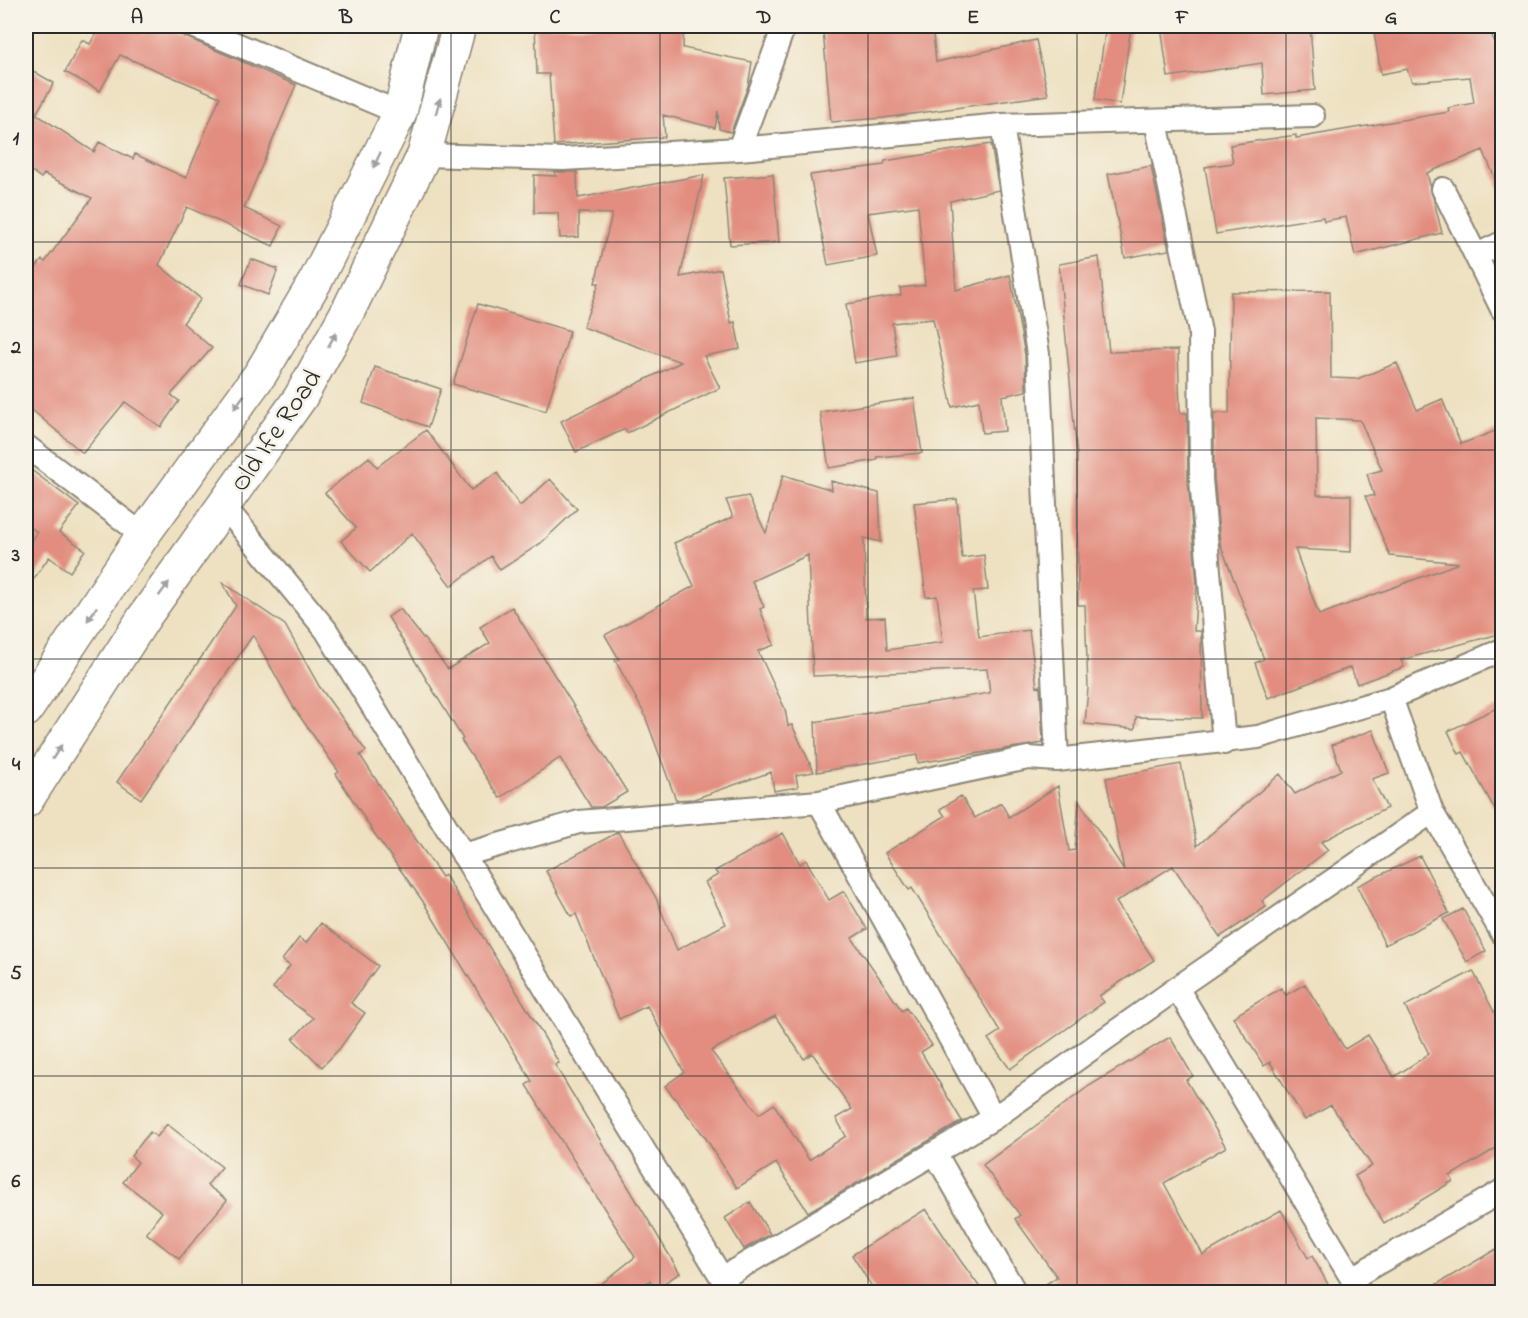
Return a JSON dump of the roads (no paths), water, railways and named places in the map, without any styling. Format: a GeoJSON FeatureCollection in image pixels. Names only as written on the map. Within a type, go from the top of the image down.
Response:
{"type":"FeatureCollection","features":[{"type":"Feature","properties":{"kind":"main road","name":"Old Ife Road"},"geometry":{"type":"LineString","coordinates":[[26,710],[143,535],[261,373],[316,280],[400,113],[421,26]]}},
{"type":"Feature","properties":{"kind":"main road","name":"Old Ife Road"},"geometry":{"type":"LineString","coordinates":[[26,801],[145,616],[300,398],[350,307],[424,155],[459,26]]}},
{"type":"Feature","properties":{"kind":"main road"},"geometry":{"type":"LineString","coordinates":[[261,373],[300,398]]}},
{"type":"Feature","properties":{"kind":"street"},"geometry":{"type":"LineString","coordinates":[[193,26],[400,113]]}},
{"type":"Feature","properties":{"kind":"street"},"geometry":{"type":"LineString","coordinates":[[739,149],[784,26]]}},
{"type":"Feature","properties":{"kind":"street"},"geometry":{"type":"LineString","coordinates":[[424,155],[563,159],[739,149],[1002,125],[1314,116]]}},
{"type":"Feature","properties":{"kind":"street"},"geometry":{"type":"LineString","coordinates":[[1156,122],[1200,332],[1201,479],[1224,743]]}},
{"type":"Feature","properties":{"kind":"street"},"geometry":{"type":"LineString","coordinates":[[1002,125],[1038,354],[1057,760]]}},
{"type":"Feature","properties":{"kind":"street"},"geometry":{"type":"LineString","coordinates":[[1443,189],[1503,309]]}},
{"type":"Feature","properties":{"kind":"street"},"geometry":{"type":"LineString","coordinates":[[1477,255],[1503,243]]}},
{"type":"Feature","properties":{"kind":"street"},"geometry":{"type":"LineString","coordinates":[[26,446],[143,535]]}},
{"type":"Feature","properties":{"kind":"street"},"geometry":{"type":"LineString","coordinates":[[224,506],[326,630],[722,1286],[994,1118],[1177,988],[1432,813]]}},
{"type":"Feature","properties":{"kind":"street"},"geometry":{"type":"LineString","coordinates":[[463,855],[579,822],[819,802],[1028,758],[1057,760],[1224,743],[1258,737],[1390,698],[1503,650]]}},
{"type":"Feature","properties":{"kind":"street"},"geometry":{"type":"LineString","coordinates":[[1390,698],[1432,813],[1503,933]]}},
{"type":"Feature","properties":{"kind":"street"},"geometry":{"type":"LineString","coordinates":[[819,802],[994,1118]]}},
{"type":"Feature","properties":{"kind":"street"},"geometry":{"type":"LineString","coordinates":[[1177,988],[1356,1285],[1503,1191]]}},
{"type":"Feature","properties":{"kind":"street"},"geometry":{"type":"LineString","coordinates":[[935,1153],[1015,1293]]}}]}
